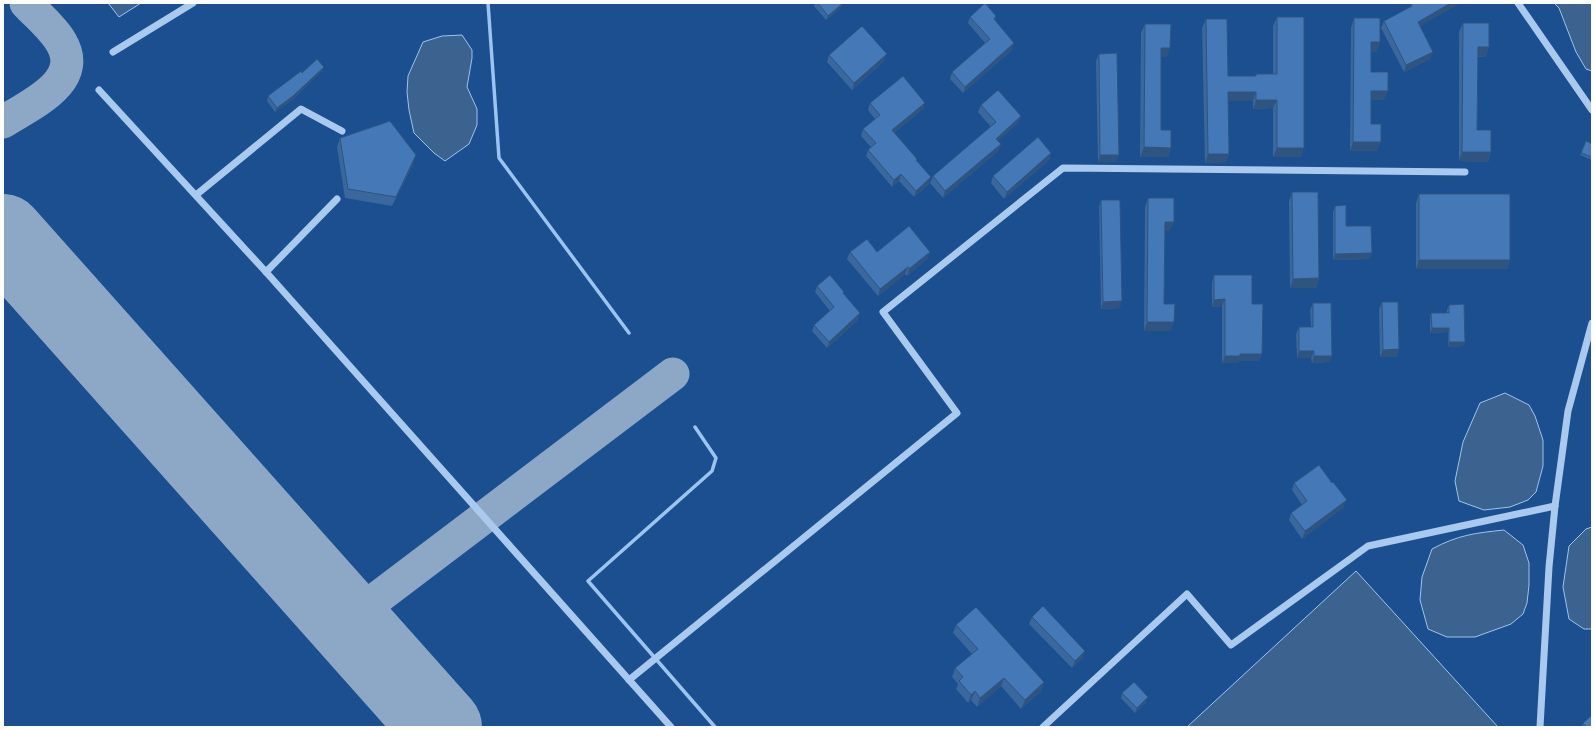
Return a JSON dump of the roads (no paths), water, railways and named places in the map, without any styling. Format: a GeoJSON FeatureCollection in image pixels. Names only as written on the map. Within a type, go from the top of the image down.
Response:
{"type":"FeatureCollection","features":[{"type":"Feature","properties":{"kind":"street"},"geometry":{"type":"LineString","coordinates":[[113,52],[193,3]]}},
{"type":"Feature","properties":{"kind":"street"},"geometry":{"type":"LineString","coordinates":[[1518,3],[1592,110]]}},
{"type":"Feature","properties":{"kind":"street"},"geometry":{"type":"LineString","coordinates":[[99,90],[266,272],[670,727]]}},
{"type":"Feature","properties":{"kind":"street"},"geometry":{"type":"LineString","coordinates":[[196,195],[301,109],[342,131]]}},
{"type":"Feature","properties":{"kind":"street"},"geometry":{"type":"LineString","coordinates":[[629,680],[957,413],[883,312],[1063,168],[1466,172]]}},
{"type":"Feature","properties":{"kind":"street"},"geometry":{"type":"LineString","coordinates":[[266,272],[337,199]]}},
{"type":"Feature","properties":{"kind":"street"},"geometry":{"type":"LineString","coordinates":[[1540,727],[1549,567],[1555,506],[1568,411],[1592,323]]}},
{"type":"Feature","properties":{"kind":"street"},"geometry":{"type":"LineString","coordinates":[[1043,727],[1187,594],[1232,644],[1368,546],[1555,506]]}},
{"type":"Feature","properties":{"kind":"water"},"geometry":{"type":"Polygon","coordinates":[[[108,3],[141,3],[119,17],[108,3]]]}},
{"type":"Feature","properties":{"kind":"water"},"geometry":{"type":"Polygon","coordinates":[[[1554,3],[1592,3],[1592,71],[1586,69],[1576,52],[1559,8],[1554,3]]]}},
{"type":"Feature","properties":{"kind":"water"},"geometry":{"type":"Polygon","coordinates":[[[462,35],[472,50],[467,87],[477,109],[477,125],[469,144],[445,161],[434,153],[414,133],[407,92],[408,76],[423,42],[442,36],[462,35]]]}},
{"type":"Feature","properties":{"kind":"water"},"geometry":{"type":"Polygon","coordinates":[[[1505,393],[1529,405],[1535,416],[1543,440],[1543,466],[1536,492],[1528,500],[1510,507],[1484,510],[1459,501],[1455,481],[1463,442],[1480,403],[1505,393]]]}},
{"type":"Feature","properties":{"kind":"water"},"geometry":{"type":"Polygon","coordinates":[[[1592,527],[1592,629],[1584,629],[1569,619],[1563,587],[1569,546],[1586,529],[1592,527]]]}},
{"type":"Feature","properties":{"kind":"water"},"geometry":{"type":"Polygon","coordinates":[[[1504,530],[1523,545],[1529,563],[1527,603],[1523,614],[1511,624],[1475,637],[1447,637],[1428,629],[1420,600],[1422,577],[1432,549],[1441,544],[1467,535],[1504,530]]]}},
{"type":"Feature","properties":{"kind":"water"},"geometry":{"type":"Polygon","coordinates":[[[1356,571],[1498,727],[1187,727],[1356,571]]]}},
{"type":"Feature","properties":{"kind":"waterway"},"geometry":{"type":"LineString","coordinates":[[488,3],[499,158],[629,333]]}},
{"type":"Feature","properties":{"kind":"waterway"},"geometry":{"type":"LineString","coordinates":[[695,427],[716,458],[712,471],[588,581],[715,727]]}}]}
